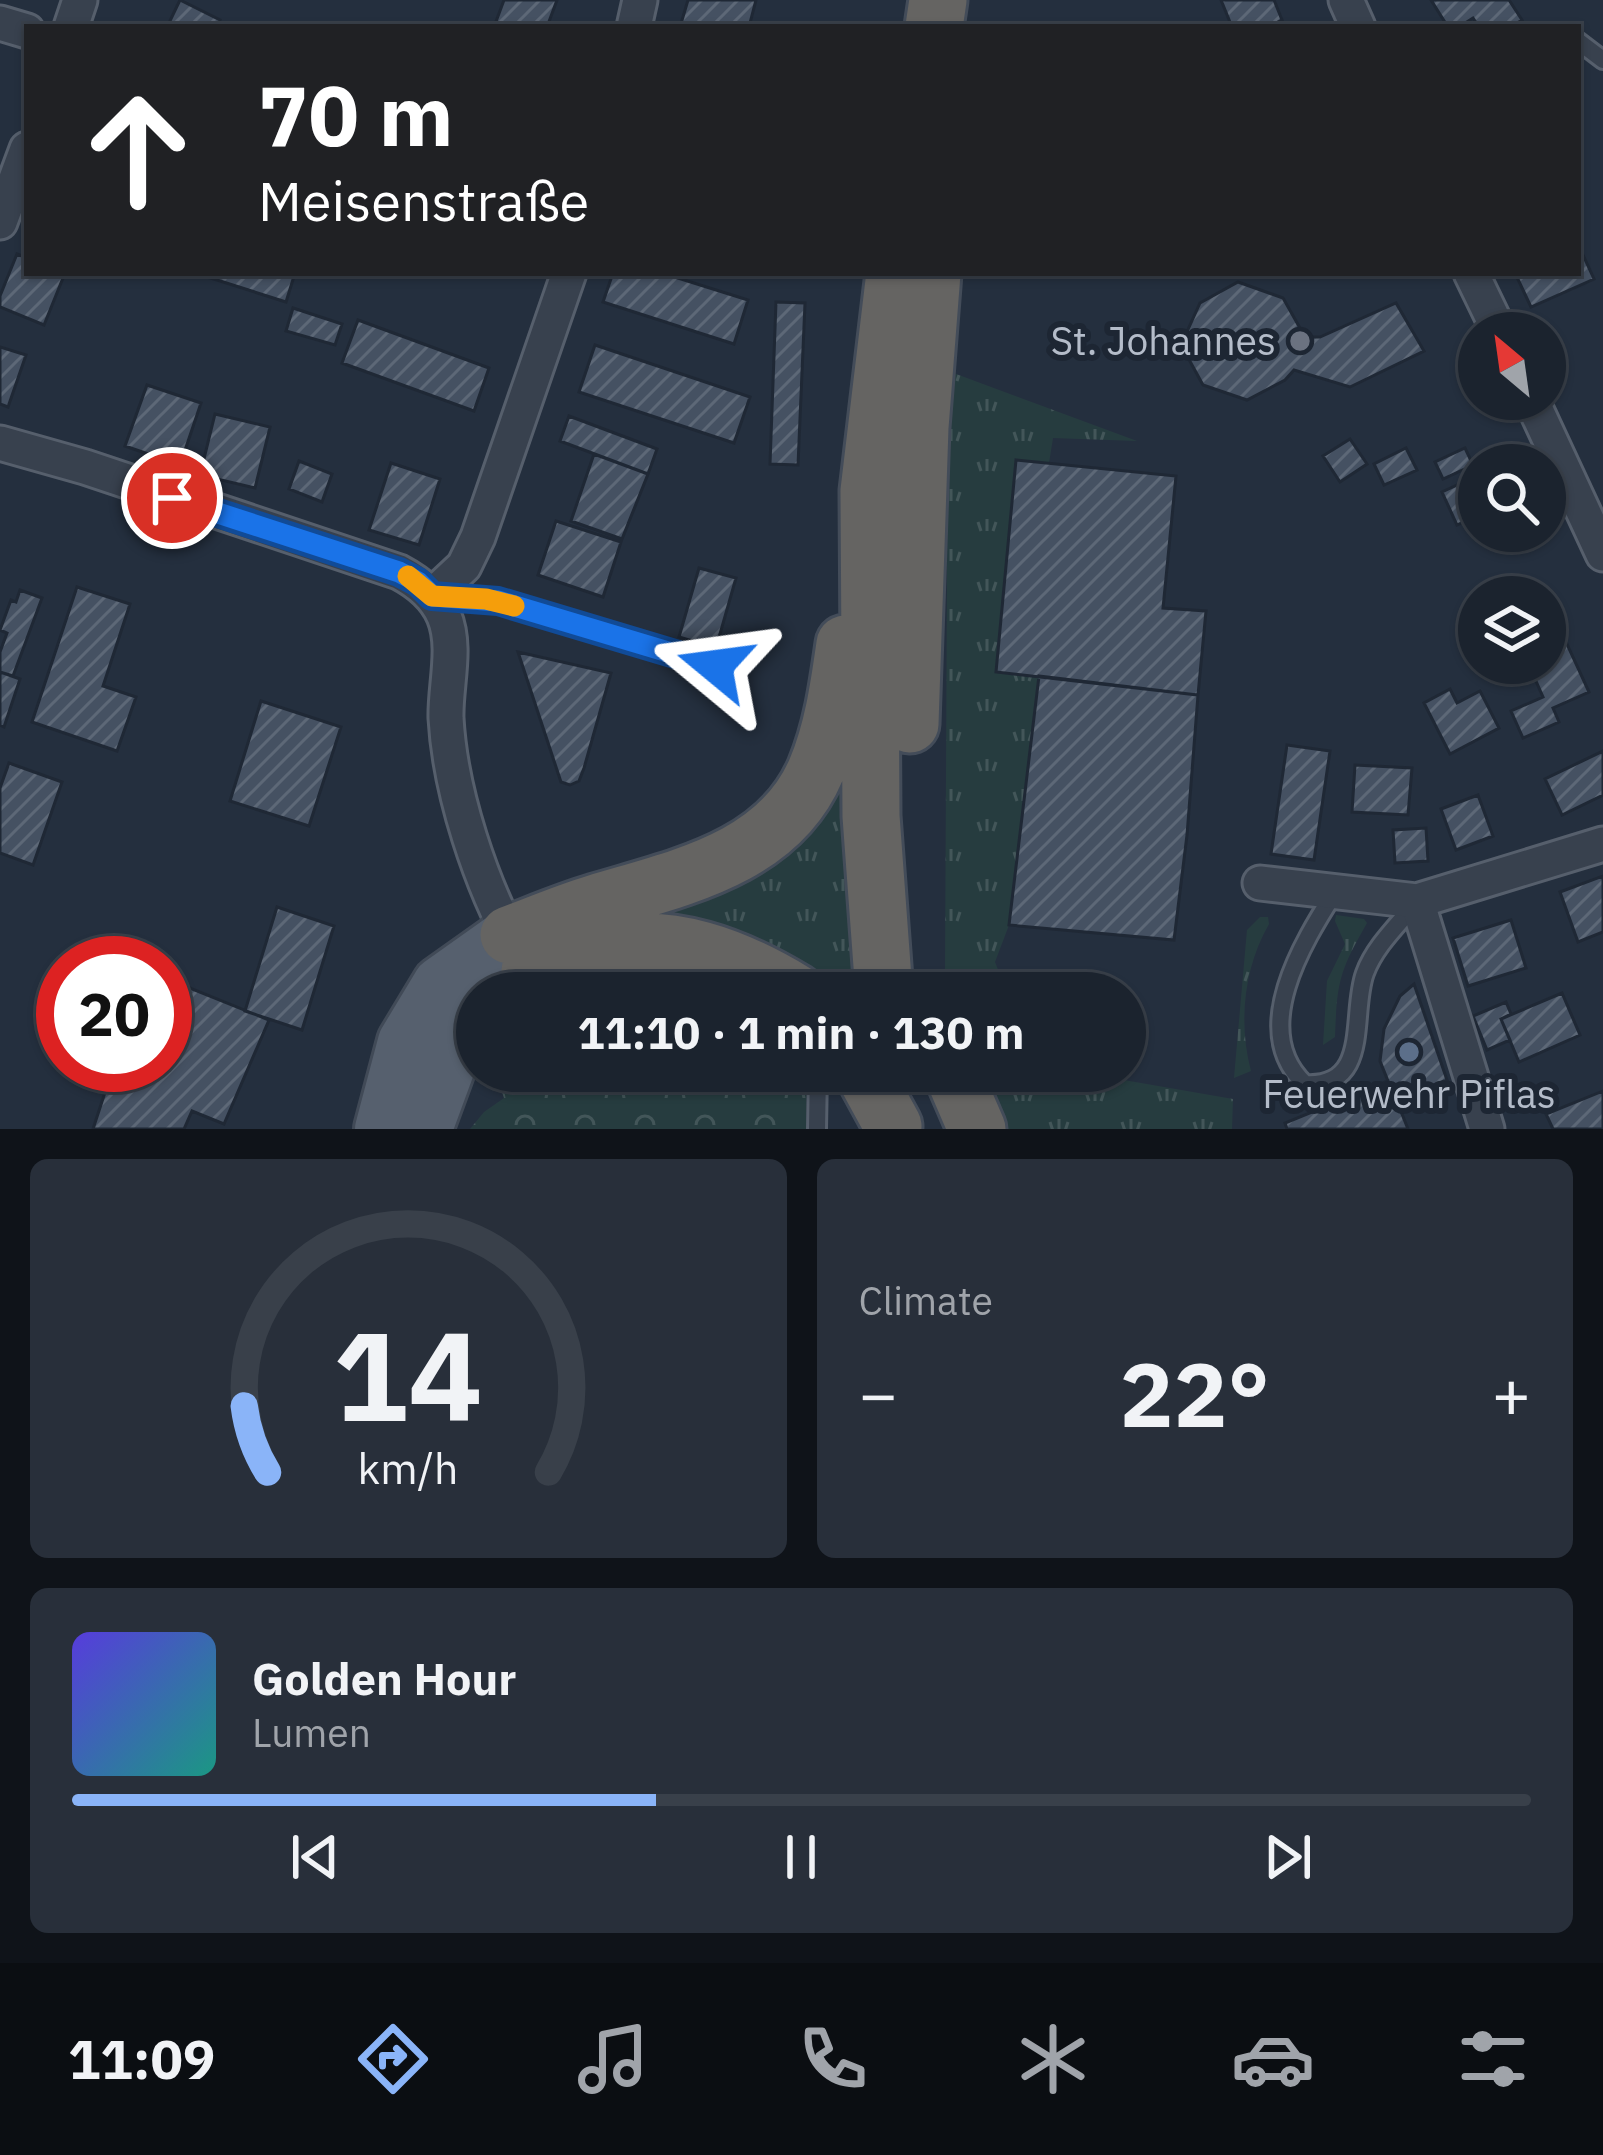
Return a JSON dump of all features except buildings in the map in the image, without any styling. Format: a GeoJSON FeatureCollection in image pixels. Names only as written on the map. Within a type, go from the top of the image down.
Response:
{"type":"FeatureCollection","features":[{"type":"Feature","properties":{"kind":"highway"},"geometry":{"type":"LineString","coordinates":[[513,966],[592,904],[693,876],[737,854],[776,824],[816,771],[836,706],[869,491],[895,276]]}},
{"type":"Feature","properties":{"kind":"highway"},"geometry":{"type":"LineString","coordinates":[[910,972],[909,672],[932,276]]}},
{"type":"Feature","properties":{"kind":"highway"},"geometry":{"type":"LineString","coordinates":[[869,491],[872,816],[907,972]]}},
{"type":"Feature","properties":{"kind":"highway"},"geometry":{"type":"LineString","coordinates":[[513,966],[600,946],[663,941],[723,954],[757,972]]}},
{"type":"Feature","properties":{"kind":"highway"},"geometry":{"type":"LineString","coordinates":[[961,1092],[976,1129]]}},
{"type":"Feature","properties":{"kind":"main road"},"geometry":{"type":"LineString","coordinates":[[382,1129],[405,1042],[440,985],[513,966]]}},
{"type":"Feature","properties":{"kind":"main road"},"geometry":{"type":"LineString","coordinates":[[424,1129],[456,1048]]}},
{"type":"Feature","properties":{"kind":"street"},"geometry":{"type":"LineString","coordinates":[[0,222],[24,157]]}},
{"type":"Feature","properties":{"kind":"street"},"geometry":{"type":"LineString","coordinates":[[432,596],[464,566],[478,537],[567,276]]}},
{"type":"Feature","properties":{"kind":"street"},"geometry":{"type":"LineString","coordinates":[[1472,276],[1490,312]]}},
{"type":"Feature","properties":{"kind":"street"},"geometry":{"type":"LineString","coordinates":[[1541,420],[1603,554]]}},
{"type":"Feature","properties":{"kind":"street"},"geometry":{"type":"LineString","coordinates":[[0,443],[399,572],[432,596],[449,633],[446,720],[469,841],[513,966]]}},
{"type":"Feature","properties":{"kind":"street"},"geometry":{"type":"LineString","coordinates":[[1260,883],[1417,901],[1603,844]]}},
{"type":"Feature","properties":{"kind":"street"},"geometry":{"type":"LineString","coordinates":[[1417,901],[1487,1129]]}},
{"type":"Feature","properties":{"kind":"lane"},"geometry":{"type":"LineString","coordinates":[[432,596],[498,601],[715,666]]}},
{"type":"Feature","properties":{"kind":"lane"},"geometry":{"type":"LineString","coordinates":[[1336,892],[1307,935],[1286,987],[1283,1040],[1289,1063],[1305,1084],[1326,1081],[1346,1069],[1354,1056],[1364,974],[1417,901]]}},
{"type":"Feature","properties":{"kind":"lane"},"geometry":{"type":"LineString","coordinates":[[818,1092],[818,1129]]}},
{"type":"Feature","properties":{"kind":"green space"},"geometry":{"type":"Polygon","coordinates":[[[948,371],[1137,441],[1053,438],[1049,463],[1016,461],[996,672],[1039,676],[1009,925],[995,962],[999,972],[945,972],[948,371]]]}},
{"type":"Feature","properties":{"kind":"green space"},"geometry":{"type":"Polygon","coordinates":[[[854,711],[866,972],[771,972],[658,926],[650,906],[684,897],[854,711]]]}},
{"type":"Feature","properties":{"kind":"green space"},"geometry":{"type":"Polygon","coordinates":[[[1336,915],[1367,923],[1341,978],[1335,1037],[1323,1045],[1327,981],[1345,944],[1336,915]]]}},
{"type":"Feature","properties":{"kind":"green space"},"geometry":{"type":"Polygon","coordinates":[[[1260,917],[1268,917],[1269,924],[1254,958],[1244,1015],[1251,1071],[1234,1078],[1247,930],[1260,917]]]}},
{"type":"Feature","properties":{"kind":"green space"},"geometry":{"type":"Polygon","coordinates":[[[679,961],[712,972],[595,972],[679,961]]]}},
{"type":"Feature","properties":{"kind":"green space"},"geometry":{"type":"Polygon","coordinates":[[[1146,1084],[1233,1099],[1232,1129],[994,1129],[976,1092],[1146,1092],[1146,1084]]]}},
{"type":"Feature","properties":{"kind":"green space"},"geometry":{"type":"Polygon","coordinates":[[[502,1092],[807,1092],[806,1129],[470,1129],[504,1098],[502,1092]]]}},
{"type":"Feature","properties":{"kind":"slow traffic"},"geometry":{"type":"LineString","coordinates":[[408,576],[432,596],[514,606]]}},
{"type":"Feature","properties":{"kind":"place","name":"St. Johannes"},"geometry":{"type":"Point","coordinates":[1300,341]}},
{"type":"Feature","properties":{"kind":"place","name":"Feuerwehr Piflas"},"geometry":{"type":"Point","coordinates":[1409,1052]}},
{"type":"Feature","properties":{"kind":"route"},"geometry":{"type":"LineString","coordinates":[[172,498],[399,572],[432,596],[498,601],[715,666]]}}]}
